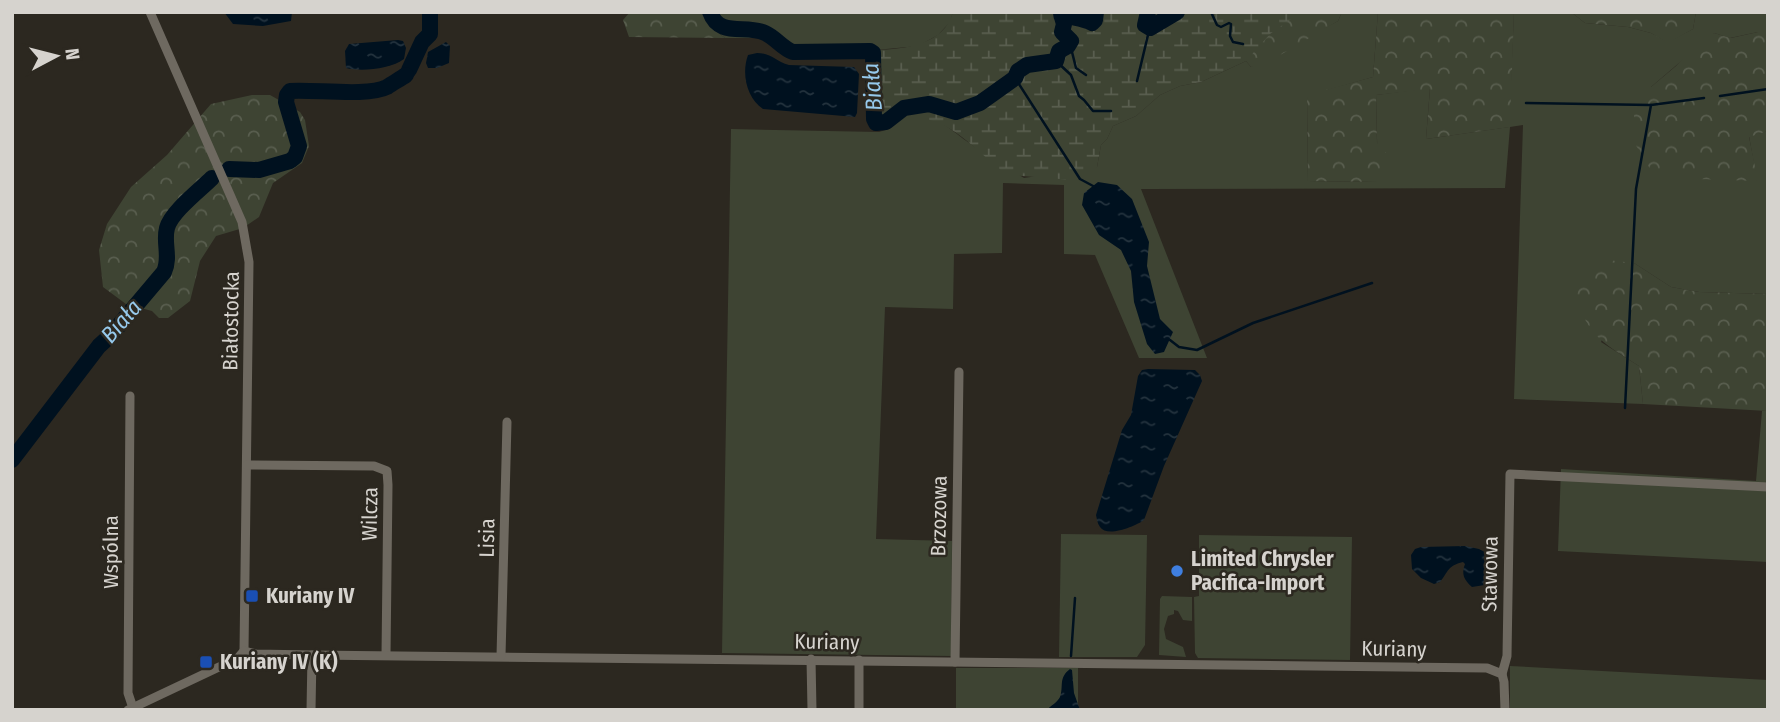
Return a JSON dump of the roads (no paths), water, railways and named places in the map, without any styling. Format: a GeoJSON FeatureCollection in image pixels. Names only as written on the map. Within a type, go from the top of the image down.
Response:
{"type":"FeatureCollection","features":[{"type":"Feature","properties":{"kind":"street","name":"Białostocka"},"geometry":{"type":"LineString","coordinates":[[150,12],[226,182],[247,236],[249,262],[244,651]]}},
{"type":"Feature","properties":{"kind":"street","name":"Brzozowa"},"geometry":{"type":"LineString","coordinates":[[955,662],[959,372]]}},
{"type":"Feature","properties":{"kind":"street","name":"Wspólna"},"geometry":{"type":"LineString","coordinates":[[130,396],[128,693],[131,709]]}},
{"type":"Feature","properties":{"kind":"street","name":"Lisia"},"geometry":{"type":"LineString","coordinates":[[501,656],[506,422]]}},
{"type":"Feature","properties":{"kind":"street","name":"Wilcza"},"geometry":{"type":"LineString","coordinates":[[247,465],[374,466],[387,471],[386,655]]}},
{"type":"Feature","properties":{"kind":"street","name":"Stawowa"},"geometry":{"type":"LineString","coordinates":[[1502,674],[1507,656],[1510,474],[1768,487]]}},
{"type":"Feature","properties":{"kind":"street","name":"Kuriany"},"geometry":{"type":"LineString","coordinates":[[244,651],[256,654],[1488,668],[1502,674]]}},
{"type":"Feature","properties":{"kind":"street"},"geometry":{"type":"LineString","coordinates":[[131,709],[238,658],[244,651]]}},
{"type":"Feature","properties":{"kind":"street"},"geometry":{"type":"LineString","coordinates":[[311,710],[312,654]]}},
{"type":"Feature","properties":{"kind":"street"},"geometry":{"type":"LineString","coordinates":[[811,659],[812,710]]}},
{"type":"Feature","properties":{"kind":"street"},"geometry":{"type":"LineString","coordinates":[[859,660],[859,710]]}},
{"type":"Feature","properties":{"kind":"street"},"geometry":{"type":"LineString","coordinates":[[1502,674],[1505,710]]}},
{"type":"Feature","properties":{"kind":"water"},"geometry":{"type":"Polygon","coordinates":[[[224,12],[292,12],[291,21],[263,26],[233,24],[224,12]]]}},
{"type":"Feature","properties":{"kind":"water"},"geometry":{"type":"Polygon","coordinates":[[[403,41],[406,48],[404,59],[376,69],[346,68],[345,51],[349,44],[403,41]]]}},
{"type":"Feature","properties":{"kind":"water"},"geometry":{"type":"Polygon","coordinates":[[[446,42],[450,46],[449,63],[428,68],[428,52],[446,42]]]}},
{"type":"Feature","properties":{"kind":"water"},"geometry":{"type":"Polygon","coordinates":[[[766,54],[789,65],[854,67],[859,74],[855,117],[763,109],[753,99],[745,78],[748,55],[766,54]]]}},
{"type":"Feature","properties":{"kind":"water"},"geometry":{"type":"Polygon","coordinates":[[[1098,182],[1117,185],[1132,199],[1149,242],[1147,266],[1160,319],[1173,332],[1164,352],[1155,354],[1147,344],[1134,302],[1131,271],[1121,250],[1099,235],[1082,205],[1084,193],[1098,182]]]}},
{"type":"Feature","properties":{"kind":"water"},"geometry":{"type":"Polygon","coordinates":[[[1142,370],[1195,370],[1202,381],[1164,466],[1144,520],[1122,530],[1104,530],[1098,524],[1096,515],[1122,430],[1131,415],[1138,376],[1142,370]]]}},
{"type":"Feature","properties":{"kind":"water"},"geometry":{"type":"Polygon","coordinates":[[[1465,546],[1490,555],[1494,569],[1491,584],[1472,587],[1464,577],[1463,562],[1451,567],[1440,582],[1434,584],[1421,578],[1412,569],[1411,555],[1415,549],[1465,546]]]}},
{"type":"Feature","properties":{"kind":"water"},"geometry":{"type":"Polygon","coordinates":[[[1070,669],[1080,710],[1047,710],[1060,697],[1063,679],[1070,669]]]}},
{"type":"Feature","properties":{"kind":"waterway","name":"Biała"},"geometry":{"type":"LineString","coordinates":[[409,70],[422,42],[430,34],[430,12]]}},
{"type":"Feature","properties":{"kind":"waterway","name":"Biała"},"geometry":{"type":"LineString","coordinates":[[710,12],[714,20],[726,28],[765,33],[793,52],[873,53],[876,123],[886,122],[904,108],[929,104],[956,112],[980,103],[1015,78],[1018,71],[1027,65],[1056,61],[1059,51],[1071,41],[1062,32],[1064,15],[1092,23],[1096,12]]}},
{"type":"Feature","properties":{"kind":"waterway"},"geometry":{"type":"LineString","coordinates":[[1054,12],[1055,18],[1062,19]]}},
{"type":"Feature","properties":{"kind":"waterway","name":"Biała"},"geometry":{"type":"LineString","coordinates":[[1148,12],[1145,25],[1150,28],[1177,12]]}},
{"type":"Feature","properties":{"kind":"waterway"},"geometry":{"type":"LineString","coordinates":[[1211,12],[1217,25],[1221,27],[1231,24],[1230,36],[1233,42],[1243,44]]}},
{"type":"Feature","properties":{"kind":"waterway"},"geometry":{"type":"LineString","coordinates":[[1137,81],[1148,35],[1153,32],[1154,26]]}},
{"type":"Feature","properties":{"kind":"waterway"},"geometry":{"type":"LineString","coordinates":[[1068,46],[1076,68],[1086,75]]}},
{"type":"Feature","properties":{"kind":"waterway"},"geometry":{"type":"LineString","coordinates":[[1056,61],[1071,75],[1079,96],[1093,111],[1111,111]]}},
{"type":"Feature","properties":{"kind":"waterway","name":"Biała"},"geometry":{"type":"LineString","coordinates":[[229,169],[259,170],[295,157],[299,146],[286,102],[290,91],[367,92],[387,87],[406,75]]}},
{"type":"Feature","properties":{"kind":"waterway"},"geometry":{"type":"LineString","coordinates":[[1015,78],[1080,179],[1095,187]]}},
{"type":"Feature","properties":{"kind":"waterway"},"geometry":{"type":"LineString","coordinates":[[1720,96],[1768,89]]}},
{"type":"Feature","properties":{"kind":"waterway"},"geometry":{"type":"LineString","coordinates":[[1625,408],[1636,189],[1651,105],[1704,98]]}},
{"type":"Feature","properties":{"kind":"waterway"},"geometry":{"type":"LineString","coordinates":[[1526,103],[1651,105]]}},
{"type":"Feature","properties":{"kind":"waterway","name":"Biała"},"geometry":{"type":"LineString","coordinates":[[12,460],[99,346],[164,272],[167,261],[166,234],[170,222],[180,208],[212,178]]}},
{"type":"Feature","properties":{"kind":"waterway"},"geometry":{"type":"LineString","coordinates":[[1170,340],[1179,347],[1197,350],[1253,323],[1372,283]]}},
{"type":"Feature","properties":{"kind":"waterway"},"geometry":{"type":"LineString","coordinates":[[1071,656],[1075,598]]}},
{"type":"Feature","properties":{"kind":"place","name":"Limited Chrysler Pacifica-Import"},"geometry":{"type":"Point","coordinates":[1177,571]}},
{"type":"Feature","properties":{"kind":"place","name":"Kuriany IV"},"geometry":{"type":"Point","coordinates":[252,596]}},
{"type":"Feature","properties":{"kind":"place","name":"Kuriany IV (K)"},"geometry":{"type":"Point","coordinates":[206,662]}}]}
